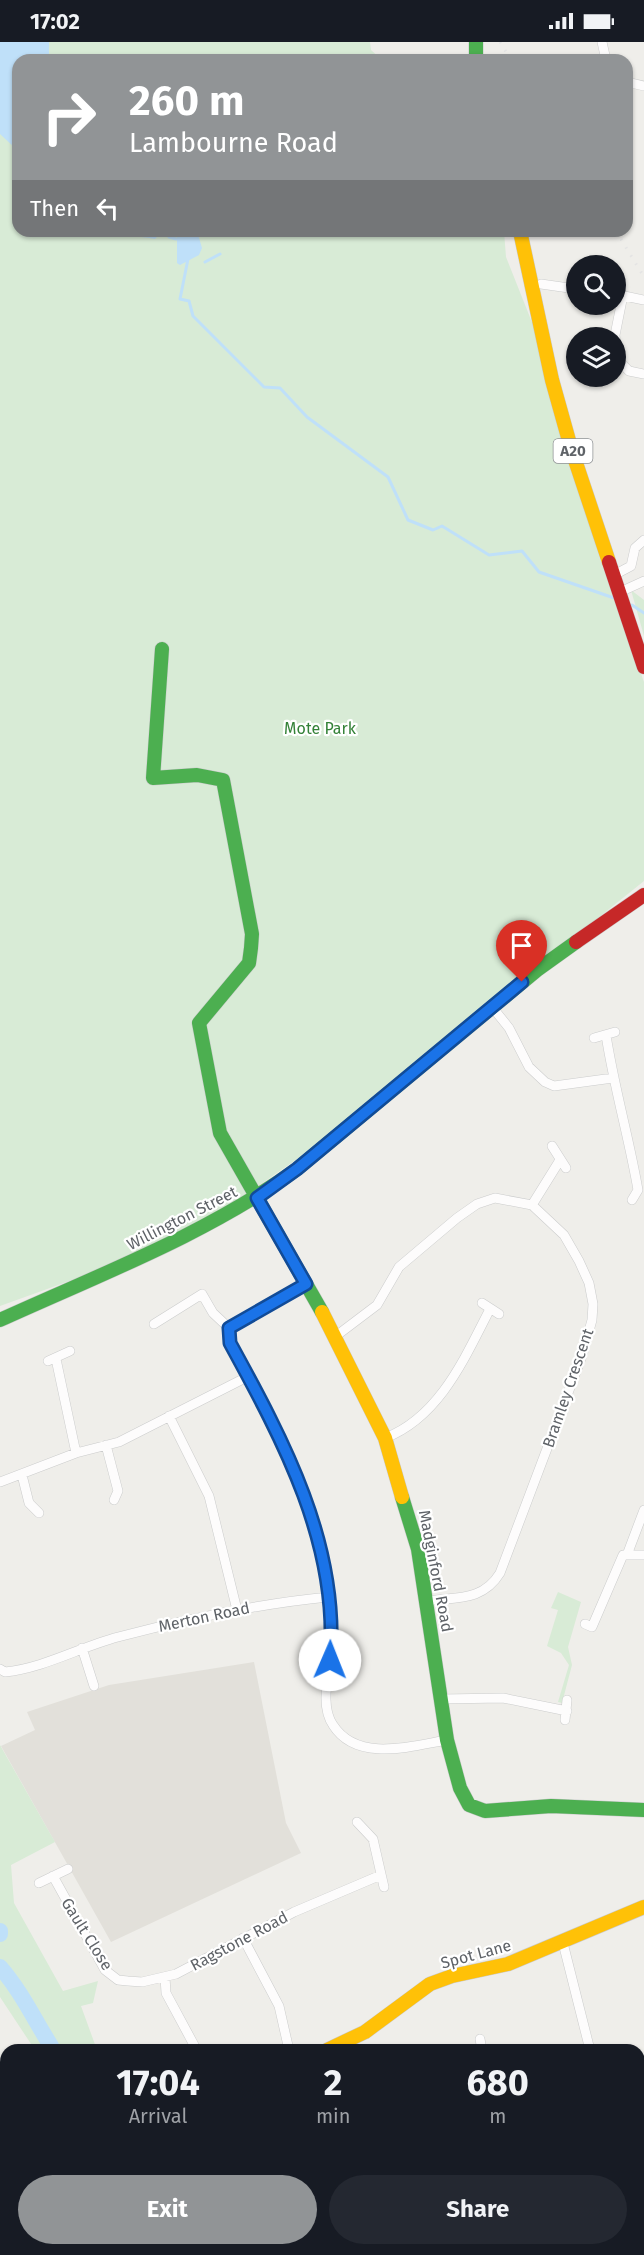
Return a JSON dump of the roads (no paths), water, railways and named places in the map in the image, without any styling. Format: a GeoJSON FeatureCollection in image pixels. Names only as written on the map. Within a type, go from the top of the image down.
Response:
{"type":"FeatureCollection","features":[{"type":"Feature","properties":{"kind":"street","name":"A20"},"geometry":{"type":"LineString","coordinates":[[521,237],[552,380],[571,448],[644,667]]}},
{"type":"Feature","properties":{"kind":"street"},"geometry":{"type":"LineString","coordinates":[[541,284],[566,288]]}},
{"type":"Feature","properties":{"kind":"street"},"geometry":{"type":"LineString","coordinates":[[626,296],[644,300]]}},
{"type":"Feature","properties":{"kind":"street"},"geometry":{"type":"LineString","coordinates":[[617,315],[615,335],[617,359],[629,371],[644,374]]}},
{"type":"Feature","properties":{"kind":"street"},"geometry":{"type":"LineString","coordinates":[[614,575],[632,566],[635,548],[644,540]]}},
{"type":"Feature","properties":{"kind":"street"},"geometry":{"type":"LineString","coordinates":[[620,592],[644,581]]}},
{"type":"Feature","properties":{"kind":"street","name":"Madginford Road"},"geometry":{"type":"LineString","coordinates":[[162,649],[153,778],[191,773],[223,780],[252,934],[249,963],[199,1023],[220,1133],[336,1336],[385,1438],[418,1549],[447,1740],[460,1788],[469,1804],[485,1811],[551,1806],[644,1810]]}},
{"type":"Feature","properties":{"kind":"street","name":"Willington Street"},"geometry":{"type":"LineString","coordinates":[[0,1320],[171,1244],[257,1198],[297,1169],[537,970],[644,895]]}},
{"type":"Feature","properties":{"kind":"street"},"geometry":{"type":"LineString","coordinates":[[493,1008],[509,1028],[529,1067],[545,1082],[554,1086],[613,1078]]}},
{"type":"Feature","properties":{"kind":"street"},"geometry":{"type":"LineString","coordinates":[[594,1038],[610,1034],[613,1078],[638,1190],[632,1200]]}},
{"type":"Feature","properties":{"kind":"street"},"geometry":{"type":"LineString","coordinates":[[552,1146],[566,1168]]}},
{"type":"Feature","properties":{"kind":"street"},"geometry":{"type":"LineString","coordinates":[[336,1336],[377,1305],[399,1267],[477,1204],[495,1197],[532,1205],[560,1160]]}},
{"type":"Feature","properties":{"kind":"street","name":"Bramley Crescent"},"geometry":{"type":"LineString","coordinates":[[427,1601],[478,1595],[491,1587],[500,1573],[582,1356],[592,1320],[589,1282],[579,1261],[564,1235],[532,1205]]}},
{"type":"Feature","properties":{"kind":"street"},"geometry":{"type":"LineString","coordinates":[[229,1328],[306,1284]]}},
{"type":"Feature","properties":{"kind":"street"},"geometry":{"type":"LineString","coordinates":[[154,1324],[202,1294],[213,1313],[229,1328],[230,1343],[278,1434],[304,1494],[320,1553],[328,1597],[332,1648],[327,1695],[332,1725],[350,1740],[375,1750],[447,1740]]}},
{"type":"Feature","properties":{"kind":"street"},"geometry":{"type":"LineString","coordinates":[[385,1438],[402,1432],[423,1415],[445,1389],[495,1311],[482,1303]]}},
{"type":"Feature","properties":{"kind":"street"},"geometry":{"type":"LineString","coordinates":[[70,1352],[52,1360],[76,1454]]}},
{"type":"Feature","properties":{"kind":"street"},"geometry":{"type":"LineString","coordinates":[[0,1482],[76,1454],[119,1442],[247,1377]]}},
{"type":"Feature","properties":{"kind":"street"},"geometry":{"type":"LineString","coordinates":[[169,1416],[209,1496],[237,1610]]}},
{"type":"Feature","properties":{"kind":"street"},"geometry":{"type":"LineString","coordinates":[[106,1445],[117,1491],[114,1500]]}},
{"type":"Feature","properties":{"kind":"street"},"geometry":{"type":"LineString","coordinates":[[22,1475],[29,1503],[39,1513]]}},
{"type":"Feature","properties":{"kind":"street"},"geometry":{"type":"LineString","coordinates":[[585,1623],[592,1627],[644,1510]]}},
{"type":"Feature","properties":{"kind":"street"},"geometry":{"type":"LineString","coordinates":[[625,1555],[644,1555]]}},
{"type":"Feature","properties":{"kind":"street","name":"Merton Road"},"geometry":{"type":"LineString","coordinates":[[0,1669],[6,1672],[24,1670],[118,1637],[237,1610],[276,1602],[328,1597]]}},
{"type":"Feature","properties":{"kind":"street"},"geometry":{"type":"LineString","coordinates":[[82,1648],[94,1686]]}},
{"type":"Feature","properties":{"kind":"street"},"geometry":{"type":"LineString","coordinates":[[442,1699],[503,1698],[566,1715],[567,1700]]}},
{"type":"Feature","properties":{"kind":"street"},"geometry":{"type":"LineString","coordinates":[[357,1822],[373,1839],[384,1887]]}},
{"type":"Feature","properties":{"kind":"street"},"geometry":{"type":"LineString","coordinates":[[39,1883],[68,1869]]}},
{"type":"Feature","properties":{"kind":"street","name":"Ragstone Road"},"geometry":{"type":"LineString","coordinates":[[165,1977],[176,1974],[340,1890],[381,1875]]}},
{"type":"Feature","properties":{"kind":"street","name":"Gault Close"},"geometry":{"type":"LineString","coordinates":[[53,1876],[105,1970],[118,1980],[142,1982],[165,1977]]}},
{"type":"Feature","properties":{"kind":"street","name":"Spot Lane"},"geometry":{"type":"LineString","coordinates":[[340,2044],[365,2032],[430,1984],[452,1976],[508,1964],[563,1943],[644,1907]]}},
{"type":"Feature","properties":{"kind":"street"},"geometry":{"type":"LineString","coordinates":[[243,1938],[279,2006],[288,2044]]}},
{"type":"Feature","properties":{"kind":"street"},"geometry":{"type":"LineString","coordinates":[[563,1943],[588,2044]]}},
{"type":"Feature","properties":{"kind":"street"},"geometry":{"type":"LineString","coordinates":[[165,1977],[166,1993],[193,2044]]}},
{"type":"Feature","properties":{"kind":"street"},"geometry":{"type":"LineString","coordinates":[[480,2039],[481,2044]]}},
{"type":"Feature","properties":{"kind":"water"},"geometry":{"type":"Polygon","coordinates":[[[0,42],[49,42],[49,54],[12,54],[12,145],[0,134],[0,42]]]}},
{"type":"Feature","properties":{"kind":"water"},"geometry":{"type":"Polygon","coordinates":[[[177,237],[199,237],[202,248],[199,255],[180,265],[177,263],[177,237]]]}},
{"type":"Feature","properties":{"kind":"waterway"},"geometry":{"type":"LineString","coordinates":[[169,237],[176,239]]}},
{"type":"Feature","properties":{"kind":"waterway"},"geometry":{"type":"LineString","coordinates":[[205,262],[220,254]]}},
{"type":"Feature","properties":{"kind":"waterway"},"geometry":{"type":"LineString","coordinates":[[188,259],[180,299],[189,301],[193,316],[264,387],[280,388],[307,417],[388,477],[408,520],[433,530],[442,526],[489,555],[522,551],[539,572],[614,598]]}},
{"type":"Feature","properties":{"kind":"waterway"},"geometry":{"type":"LineString","coordinates":[[632,605],[644,613]]}},
{"type":"Feature","properties":{"kind":"waterway"},"geometry":{"type":"LineString","coordinates":[[0,1967],[21,1995],[50,2044]]}},
{"type":"Feature","properties":{"kind":"railway"},"geometry":{"type":"LineString","coordinates":[[500,42],[507,54]]}},
{"type":"Feature","properties":{"kind":"railway"},"geometry":{"type":"LineString","coordinates":[[620,237],[644,277]]}},
{"type":"Feature","properties":{"kind":"park label","name":"Mote Park"},"geometry":{"type":"Point","coordinates":[320,728]}}]}
